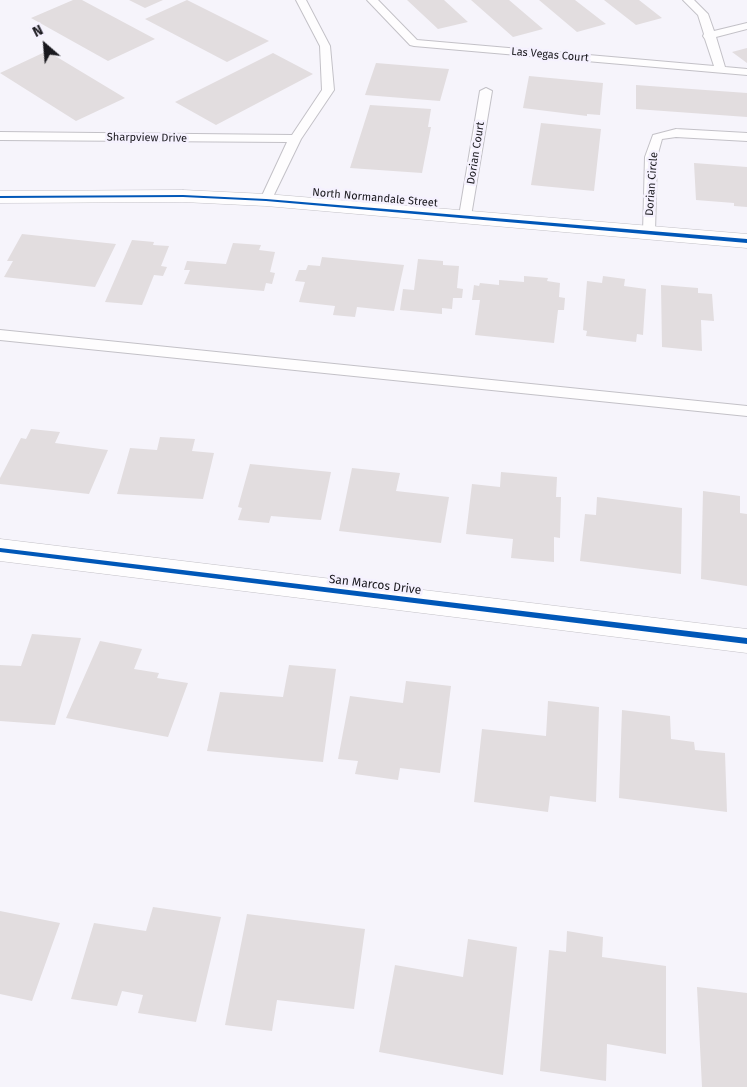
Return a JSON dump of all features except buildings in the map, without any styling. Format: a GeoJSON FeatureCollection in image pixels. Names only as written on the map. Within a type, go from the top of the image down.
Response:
{"type":"FeatureCollection","features":[{"type":"Feature","properties":{"kind":"street","name":"North Normandale Street"},"geometry":{"type":"LineString","coordinates":[[0,197],[183,196],[266,200],[747,241]]}},
{"type":"Feature","properties":{"kind":"street","name":"San Marcos Drive"},"geometry":{"type":"LineString","coordinates":[[0,550],[747,641]]}},
{"type":"Feature","properties":{"kind":"lane"},"geometry":{"type":"LineString","coordinates":[[266,200],[295,139],[328,90],[325,46],[301,0]]}},
{"type":"Feature","properties":{"kind":"lane","name":"Las Vegas Court"},"geometry":{"type":"LineString","coordinates":[[372,0],[414,43],[747,72]]}},
{"type":"Feature","properties":{"kind":"lane"},"geometry":{"type":"LineString","coordinates":[[688,0],[702,14],[720,69]]}},
{"type":"Feature","properties":{"kind":"lane"},"geometry":{"type":"LineString","coordinates":[[708,36],[747,26]]}},
{"type":"Feature","properties":{"kind":"lane","name":"Dorian Court"},"geometry":{"type":"LineString","coordinates":[[466,216],[486,91]]}},
{"type":"Feature","properties":{"kind":"lane","name":"Dorian Circle"},"geometry":{"type":"LineString","coordinates":[[649,232],[651,157],[657,137],[676,133],[747,137]]}},
{"type":"Feature","properties":{"kind":"lane","name":"Sharpview Drive"},"geometry":{"type":"LineString","coordinates":[[0,136],[295,139]]}},
{"type":"Feature","properties":{"kind":"lane"},"geometry":{"type":"LineString","coordinates":[[0,335],[747,412]]}},
{"type":"Feature","properties":{"kind":"cycle path"},"geometry":{"type":"LineString","coordinates":[[0,197],[183,196],[266,200],[747,241]]}},
{"type":"Feature","properties":{"kind":"cycle path"},"geometry":{"type":"LineString","coordinates":[[0,550],[747,641]]}}]}
